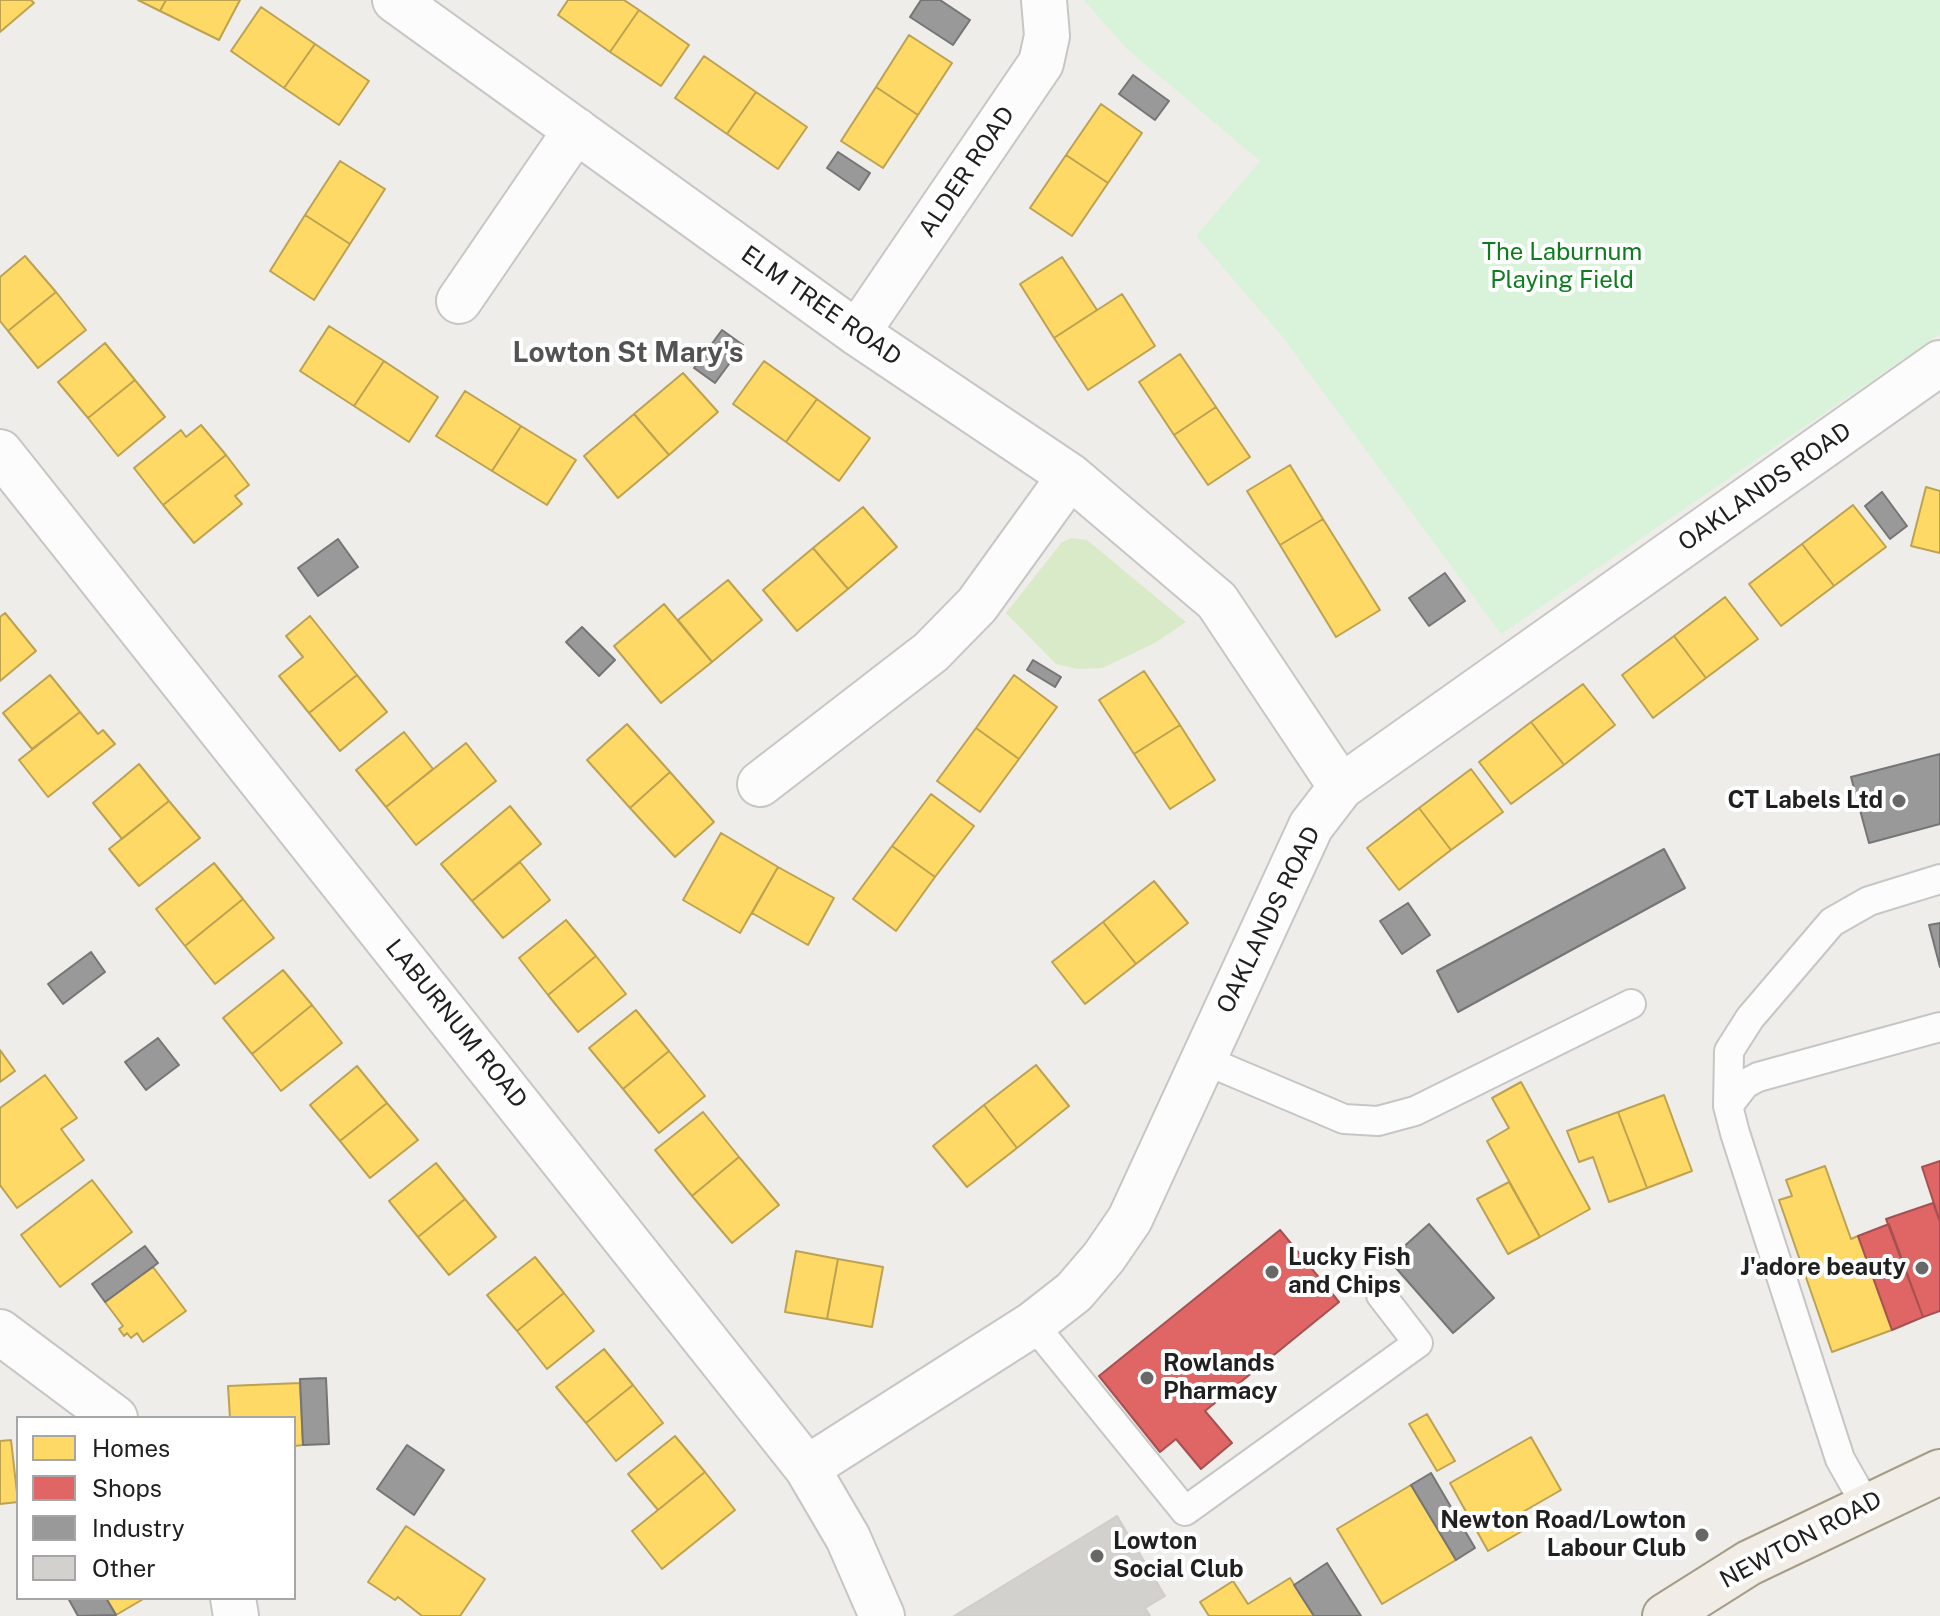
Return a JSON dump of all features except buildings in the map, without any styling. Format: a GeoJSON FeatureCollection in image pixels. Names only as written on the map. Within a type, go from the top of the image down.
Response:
{"type":"FeatureCollection","features":[{"type":"Feature","properties":{"kind":"main road","name":"NEWTON ROAD"},"geometry":{"type":"LineString","coordinates":[[1665,1616],[1749,1563],[1940,1472]]}},
{"type":"Feature","properties":{"kind":"street","name":"ELM TREE ROAD"},"geometry":{"type":"LineString","coordinates":[[395,0],[857,333],[1070,476],[1217,601],[1341,787]]}},
{"type":"Feature","properties":{"kind":"street","name":"ALDER ROAD"},"geometry":{"type":"LineString","coordinates":[[857,333],[1041,63],[1047,36],[1044,0]]}},
{"type":"Feature","properties":{"kind":"street"},"geometry":{"type":"LineString","coordinates":[[459,301],[576,130]]}},
{"type":"Feature","properties":{"kind":"street","name":"OAKLANDS ROAD"},"geometry":{"type":"LineString","coordinates":[[807,1468],[1033,1324],[1074,1292],[1130,1219],[1311,826],[1341,787],[1940,363]]}},
{"type":"Feature","properties":{"kind":"street","name":"LABURNUM ROAD"},"geometry":{"type":"LineString","coordinates":[[0,452],[807,1468],[848,1538],[882,1616]]}},
{"type":"Feature","properties":{"kind":"street"},"geometry":{"type":"LineString","coordinates":[[760,784],[931,652],[977,605],[1070,476]]}},
{"type":"Feature","properties":{"kind":"street"},"geometry":{"type":"LineString","coordinates":[[0,1332],[112,1416]]}},
{"type":"Feature","properties":{"kind":"lane"},"geometry":{"type":"LineString","coordinates":[[1866,1505],[1840,1459],[1728,1106],[1729,1051],[1750,1018],[1832,922],[1869,901],[1940,879]]}},
{"type":"Feature","properties":{"kind":"lane"},"geometry":{"type":"LineString","coordinates":[[1202,1059],[1344,1119],[1378,1121],[1415,1111],[1631,1004]]}},
{"type":"Feature","properties":{"kind":"lane"},"geometry":{"type":"LineString","coordinates":[[1728,1106],[1745,1084],[1758,1077],[1940,1027]]}},
{"type":"Feature","properties":{"kind":"lane"},"geometry":{"type":"LineString","coordinates":[[1033,1324],[1185,1511],[1418,1343],[1381,1295]]}},
{"type":"Feature","properties":{"kind":"green space","name":"The Laburnum Playing Field"},"geometry":{"type":"Polygon","coordinates":[[[1084,0],[1940,0],[1940,334],[1501,634],[1282,336],[1196,236],[1260,161],[1126,48],[1084,0]]]}},
{"type":"Feature","properties":{"kind":"green space"},"geometry":{"type":"Polygon","coordinates":[[[1071,538],[1087,540],[1186,622],[1155,643],[1102,668],[1078,669],[1056,664],[1006,613],[1062,542],[1071,538]]]}},
{"type":"Feature","properties":{"kind":"place","name":"CT Labels Ltd"},"geometry":{"type":"Point","coordinates":[1899,801]}},
{"type":"Feature","properties":{"kind":"place","name":"J'adore beauty"},"geometry":{"type":"Point","coordinates":[1922,1268]}},
{"type":"Feature","properties":{"kind":"place","name":"Lucky Fish and Chips"},"geometry":{"type":"Point","coordinates":[1272,1272]}},
{"type":"Feature","properties":{"kind":"place","name":"Rowlands Pharmacy"},"geometry":{"type":"Point","coordinates":[1147,1378]}},
{"type":"Feature","properties":{"kind":"place","name":"Newton Road/Lowton Labour Club"},"geometry":{"type":"Point","coordinates":[1702,1535]}},
{"type":"Feature","properties":{"kind":"place","name":"Lowton Social Club"},"geometry":{"type":"Point","coordinates":[1097,1556]}},
{"type":"Feature","properties":{"kind":"district","name":"Lowton St Mary's"},"geometry":{"type":"Point","coordinates":[628,353]}}]}
